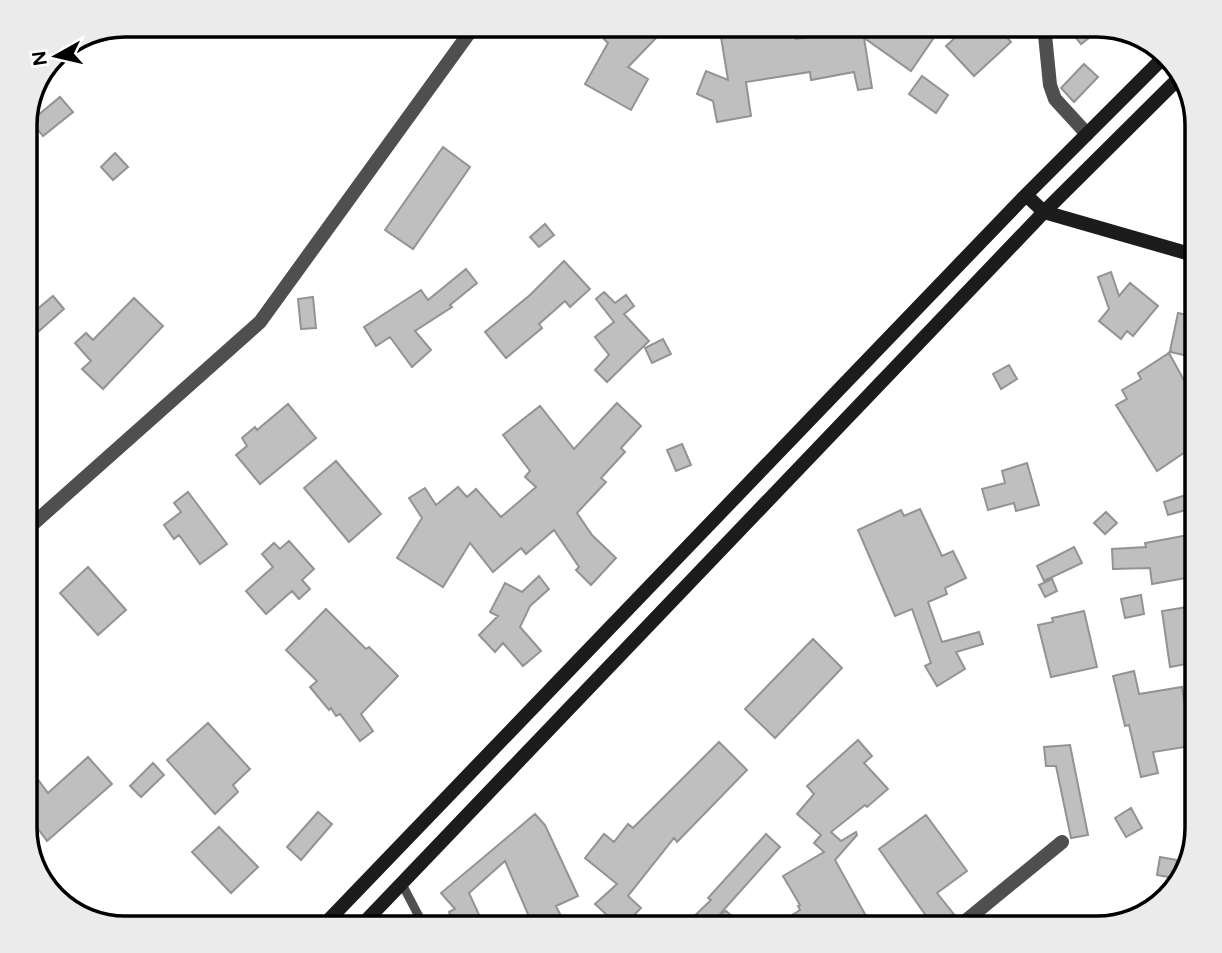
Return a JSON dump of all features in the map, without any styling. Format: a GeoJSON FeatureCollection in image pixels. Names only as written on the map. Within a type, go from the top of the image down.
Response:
{"type":"FeatureCollection","features":[{"type":"Feature","properties":{"kind":"street"},"geometry":{"type":"LineString","coordinates":[[37,520],[260,322],[466,37]]}},
{"type":"Feature","properties":{"kind":"street"},"geometry":{"type":"LineString","coordinates":[[1045,37],[1050,85],[1055,99],[1087,134]]}},
{"type":"Feature","properties":{"kind":"street"},"geometry":{"type":"LineString","coordinates":[[334,916],[1027,195],[1158,62]]}},
{"type":"Feature","properties":{"kind":"street"},"geometry":{"type":"LineString","coordinates":[[371,916],[1044,212],[1174,82]]}},
{"type":"Feature","properties":{"kind":"street"},"geometry":{"type":"LineString","coordinates":[[1027,195],[1044,212],[1185,252]]}},
{"type":"Feature","properties":{"kind":"street"},"geometry":{"type":"LineString","coordinates":[[973,916],[1062,842]]}},
{"type":"Feature","properties":{"kind":"lane"},"geometry":{"type":"LineString","coordinates":[[402,884],[418,916]]}},
{"type":"Feature","properties":{"kind":"building"},"geometry":{"type":"Polygon","coordinates":[[[657,37],[628,67],[648,79],[631,110],[585,84],[608,43],[604,39],[657,37]]]}},
{"type":"Feature","properties":{"kind":"building"},"geometry":{"type":"Polygon","coordinates":[[[721,37],[808,37],[934,37],[911,71],[864,38],[872,88],[858,90],[854,72],[811,80],[810,72],[746,82],[751,116],[717,122],[713,101],[697,94],[706,71],[728,80],[721,37]]]}},
{"type":"Feature","properties":{"kind":"building"},"geometry":{"type":"Polygon","coordinates":[[[956,37],[1007,37],[1011,42],[974,76],[946,46],[956,37]]]}},
{"type":"Feature","properties":{"kind":"building"},"geometry":{"type":"Polygon","coordinates":[[[1075,37],[1090,37],[1081,44],[1075,37]]]}},
{"type":"Feature","properties":{"kind":"building"},"geometry":{"type":"Polygon","coordinates":[[[1084,64],[1098,77],[1074,102],[1061,88],[1084,64]]]}},
{"type":"Feature","properties":{"kind":"building"},"geometry":{"type":"Polygon","coordinates":[[[922,76],[948,95],[936,113],[909,94],[922,76]]]}},
{"type":"Feature","properties":{"kind":"building"},"geometry":{"type":"Polygon","coordinates":[[[60,97],[73,112],[43,136],[37,128],[38,116],[60,97]]]}},
{"type":"Feature","properties":{"kind":"building"},"geometry":{"type":"Polygon","coordinates":[[[443,147],[470,167],[413,249],[385,230],[443,147]]]}},
{"type":"Feature","properties":{"kind":"building"},"geometry":{"type":"Polygon","coordinates":[[[115,153],[128,167],[113,180],[101,167],[115,153]]]}},
{"type":"Feature","properties":{"kind":"building"},"geometry":{"type":"Polygon","coordinates":[[[545,224],[554,235],[539,247],[530,237],[545,224]]]}},
{"type":"Feature","properties":{"kind":"building"},"geometry":{"type":"Polygon","coordinates":[[[564,261],[590,289],[570,307],[565,301],[539,324],[542,328],[506,358],[485,332],[530,295],[564,261]]]}},
{"type":"Feature","properties":{"kind":"building"},"geometry":{"type":"Polygon","coordinates":[[[466,269],[477,283],[450,305],[452,307],[415,331],[431,350],[412,367],[390,337],[376,346],[364,327],[421,290],[428,300],[466,269]]]}},
{"type":"Feature","properties":{"kind":"building"},"geometry":{"type":"Polygon","coordinates":[[[1111,272],[1119,296],[1130,283],[1158,306],[1133,336],[1127,331],[1121,339],[1099,321],[1109,309],[1098,277],[1111,272]]]}},
{"type":"Feature","properties":{"kind":"building"},"geometry":{"type":"Polygon","coordinates":[[[604,292],[615,303],[626,295],[634,306],[624,314],[649,341],[607,382],[595,370],[609,355],[595,337],[614,322],[596,299],[604,292]]]}},
{"type":"Feature","properties":{"kind":"building"},"geometry":{"type":"Polygon","coordinates":[[[53,296],[64,309],[39,331],[37,309],[53,296]]]}},
{"type":"Feature","properties":{"kind":"building"},"geometry":{"type":"Polygon","coordinates":[[[313,297],[316,328],[301,329],[298,299],[313,297]]]}},
{"type":"Feature","properties":{"kind":"building"},"geometry":{"type":"Polygon","coordinates":[[[134,298],[163,326],[103,389],[82,369],[91,361],[75,343],[86,333],[93,340],[134,298]]]}},
{"type":"Feature","properties":{"kind":"building"},"geometry":{"type":"Polygon","coordinates":[[[1178,313],[1185,314],[1185,355],[1170,351],[1178,313]]]}},
{"type":"Feature","properties":{"kind":"building"},"geometry":{"type":"Polygon","coordinates":[[[663,339],[671,354],[652,363],[645,348],[663,339]]]}},
{"type":"Feature","properties":{"kind":"building"},"geometry":{"type":"Polygon","coordinates":[[[1169,353],[1185,382],[1185,452],[1157,471],[1116,405],[1127,399],[1122,390],[1141,379],[1138,373],[1169,353]]]}},
{"type":"Feature","properties":{"kind":"building"},"geometry":{"type":"Polygon","coordinates":[[[1009,365],[1017,379],[1001,389],[993,374],[1009,365]]]}},
{"type":"Feature","properties":{"kind":"building"},"geometry":{"type":"Polygon","coordinates":[[[617,403],[641,426],[621,448],[625,452],[601,478],[606,482],[577,513],[592,535],[616,558],[591,585],[576,570],[579,567],[554,530],[526,554],[521,548],[493,572],[470,543],[443,587],[397,558],[422,518],[409,498],[425,488],[436,505],[458,487],[467,497],[476,489],[501,517],[536,487],[525,477],[530,471],[503,435],[540,406],[574,449],[617,403]]]}},
{"type":"Feature","properties":{"kind":"building"},"geometry":{"type":"Polygon","coordinates":[[[288,404],[316,438],[260,484],[236,455],[247,446],[242,438],[255,427],[257,430],[288,404]]]}},
{"type":"Feature","properties":{"kind":"building"},"geometry":{"type":"Polygon","coordinates":[[[682,444],[691,465],[676,471],[667,450],[682,444]]]}},
{"type":"Feature","properties":{"kind":"building"},"geometry":{"type":"Polygon","coordinates":[[[336,461],[381,514],[349,542],[304,488],[336,461]]]}},
{"type":"Feature","properties":{"kind":"building"},"geometry":{"type":"Polygon","coordinates":[[[1027,463],[1039,505],[1016,511],[1014,503],[988,510],[982,489],[1005,483],[1002,471],[1027,463]]]}},
{"type":"Feature","properties":{"kind":"building"},"geometry":{"type":"Polygon","coordinates":[[[188,492],[227,544],[200,564],[179,535],[174,539],[164,525],[181,512],[174,503],[188,492]]]}},
{"type":"Feature","properties":{"kind":"building"},"geometry":{"type":"Polygon","coordinates":[[[1185,495],[1185,510],[1168,515],[1164,502],[1185,495]]]}},
{"type":"Feature","properties":{"kind":"building"},"geometry":{"type":"Polygon","coordinates":[[[920,509],[942,556],[953,551],[966,578],[945,588],[947,594],[928,602],[942,642],[979,632],[983,644],[956,652],[965,669],[937,686],[925,666],[931,663],[912,609],[895,616],[858,530],[901,510],[904,516],[920,509]]]}},
{"type":"Feature","properties":{"kind":"building"},"geometry":{"type":"Polygon","coordinates":[[[1106,512],[1117,523],[1105,534],[1094,523],[1106,512]]]}},
{"type":"Feature","properties":{"kind":"building"},"geometry":{"type":"Polygon","coordinates":[[[1185,536],[1185,578],[1152,584],[1150,568],[1113,569],[1112,549],[1146,547],[1145,543],[1185,536]]]}},
{"type":"Feature","properties":{"kind":"building"},"geometry":{"type":"Polygon","coordinates":[[[289,541],[314,569],[302,580],[310,589],[299,599],[292,591],[266,614],[246,591],[273,567],[262,554],[274,543],[280,549],[289,541]]]}},
{"type":"Feature","properties":{"kind":"building"},"geometry":{"type":"Polygon","coordinates":[[[1074,547],[1082,563],[1044,581],[1037,566],[1074,547]]]}},
{"type":"Feature","properties":{"kind":"building"},"geometry":{"type":"Polygon","coordinates":[[[88,567],[126,610],[98,635],[60,593],[88,567]]]}},
{"type":"Feature","properties":{"kind":"building"},"geometry":{"type":"Polygon","coordinates":[[[539,576],[549,589],[530,606],[520,627],[541,651],[523,666],[503,643],[495,652],[479,635],[498,616],[490,612],[505,583],[522,592],[539,576]]]}},
{"type":"Feature","properties":{"kind":"building"},"geometry":{"type":"Polygon","coordinates":[[[1052,579],[1057,591],[1045,597],[1039,585],[1052,579]]]}},
{"type":"Feature","properties":{"kind":"building"},"geometry":{"type":"Polygon","coordinates":[[[1141,595],[1144,614],[1125,618],[1121,599],[1141,595]]]}},
{"type":"Feature","properties":{"kind":"building"},"geometry":{"type":"Polygon","coordinates":[[[1185,607],[1185,664],[1170,667],[1162,611],[1185,607]]]}},
{"type":"Feature","properties":{"kind":"building"},"geometry":{"type":"Polygon","coordinates":[[[326,609],[398,676],[361,714],[373,731],[360,741],[340,714],[336,716],[331,708],[329,710],[310,687],[317,681],[286,650],[326,609]]]}},
{"type":"Feature","properties":{"kind":"building"},"geometry":{"type":"Polygon","coordinates":[[[1084,611],[1097,667],[1051,677],[1038,625],[1053,622],[1052,618],[1084,611]]]}},
{"type":"Feature","properties":{"kind":"building"},"geometry":{"type":"Polygon","coordinates":[[[813,639],[842,668],[775,738],[745,709],[813,639]]]}},
{"type":"Feature","properties":{"kind":"building"},"geometry":{"type":"Polygon","coordinates":[[[1134,671],[1139,694],[1182,687],[1185,747],[1153,752],[1158,773],[1141,777],[1129,725],[1125,726],[1113,676],[1134,671]]]}},
{"type":"Feature","properties":{"kind":"building"},"geometry":{"type":"Polygon","coordinates":[[[208,723],[250,769],[233,785],[238,792],[215,814],[167,760],[208,723]]]}},
{"type":"Feature","properties":{"kind":"building"},"geometry":{"type":"Polygon","coordinates":[[[858,740],[872,756],[864,763],[888,789],[831,832],[841,841],[856,832],[857,835],[835,860],[866,916],[791,916],[800,910],[800,905],[783,876],[824,852],[814,843],[821,835],[797,814],[814,794],[807,786],[858,740]]]}},
{"type":"Feature","properties":{"kind":"building"},"geometry":{"type":"Polygon","coordinates":[[[719,742],[747,770],[677,842],[674,838],[628,896],[641,908],[633,916],[608,916],[595,904],[617,884],[585,858],[604,834],[614,842],[628,824],[633,828],[719,742]]]}},
{"type":"Feature","properties":{"kind":"building"},"geometry":{"type":"Polygon","coordinates":[[[1070,745],[1088,835],[1071,838],[1056,766],[1046,766],[1044,747],[1070,745]]]}},
{"type":"Feature","properties":{"kind":"building"},"geometry":{"type":"Polygon","coordinates":[[[88,757],[112,784],[47,841],[37,827],[37,778],[48,793],[88,757]]]}},
{"type":"Feature","properties":{"kind":"building"},"geometry":{"type":"Polygon","coordinates":[[[153,763],[164,775],[141,797],[130,786],[153,763]]]}},
{"type":"Feature","properties":{"kind":"building"},"geometry":{"type":"Polygon","coordinates":[[[1131,808],[1142,828],[1126,837],[1115,818],[1131,808]]]}},
{"type":"Feature","properties":{"kind":"building"},"geometry":{"type":"Polygon","coordinates":[[[318,812],[332,824],[301,860],[287,847],[318,812]]]}},
{"type":"Feature","properties":{"kind":"building"},"geometry":{"type":"Polygon","coordinates":[[[535,814],[545,825],[578,896],[556,906],[561,916],[529,916],[505,861],[469,893],[480,916],[451,916],[449,912],[455,909],[441,893],[535,814]]]}},
{"type":"Feature","properties":{"kind":"building"},"geometry":{"type":"Polygon","coordinates":[[[926,815],[967,871],[937,893],[955,916],[926,916],[879,849],[926,815]]]}},
{"type":"Feature","properties":{"kind":"building"},"geometry":{"type":"Polygon","coordinates":[[[219,827],[258,867],[231,893],[192,852],[219,827]]]}},
{"type":"Feature","properties":{"kind":"building"},"geometry":{"type":"Polygon","coordinates":[[[766,834],[780,847],[720,914],[726,911],[732,916],[694,916],[711,900],[708,898],[766,834]]]}},
{"type":"Feature","properties":{"kind":"building"},"geometry":{"type":"Polygon","coordinates":[[[1160,857],[1177,860],[1170,877],[1157,875],[1160,857]]]}}]}
